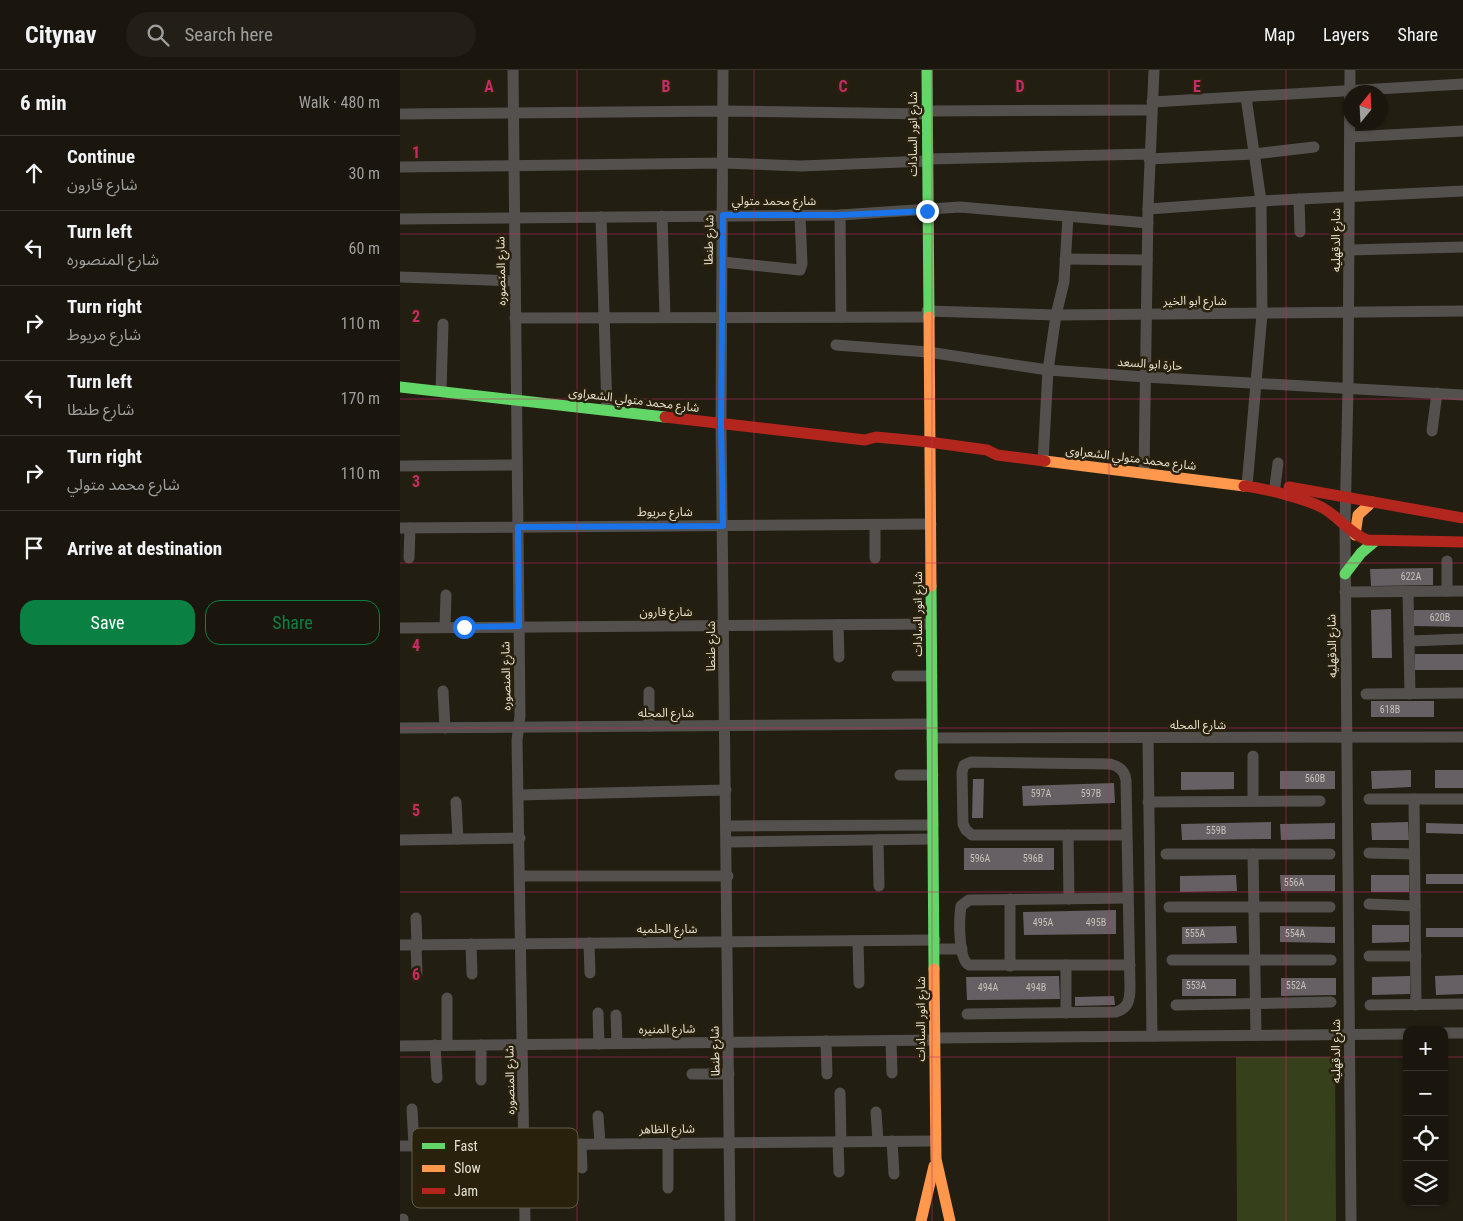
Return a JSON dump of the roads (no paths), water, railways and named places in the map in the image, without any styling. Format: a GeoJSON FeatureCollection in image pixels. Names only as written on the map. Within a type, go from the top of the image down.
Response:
{"type":"FeatureCollection","features":[{"type":"Feature","properties":{"kind":"street","name":"شارع المنصوره"},"geometry":{"type":"LineString","coordinates":[[513,70],[512,113],[518,465],[518,727],[524,1128]]}},
{"type":"Feature","properties":{"kind":"street","name":"شارع طنطا"},"geometry":{"type":"LineString","coordinates":[[723,70],[724,163],[721,424],[728,876],[730,1221]]}},
{"type":"Feature","properties":{"kind":"street","name":"شارع انور السادات"},"geometry":{"type":"LineString","coordinates":[[926,70],[927,314],[935,945],[935,1141],[936,1159],[950,1221]]}},
{"type":"Feature","properties":{"kind":"street"},"geometry":{"type":"LineString","coordinates":[[1144,473],[1149,156],[1154,70]]}},
{"type":"Feature","properties":{"kind":"street","name":"شارع الدقهليه"},"geometry":{"type":"LineString","coordinates":[[1350,70],[1350,85]]}},
{"type":"Feature","properties":{"kind":"street"},"geometry":{"type":"LineString","coordinates":[[1388,88],[1463,84]]}},
{"type":"Feature","properties":{"kind":"street"},"geometry":{"type":"LineString","coordinates":[[400,114],[723,111],[927,113],[1152,106],[1246,96],[1343,90]]}},
{"type":"Feature","properties":{"kind":"street"},"geometry":{"type":"LineString","coordinates":[[1246,96],[1261,201],[1262,314],[1247,486]]}},
{"type":"Feature","properties":{"kind":"street","name":"شارع الدقهليه"},"geometry":{"type":"LineString","coordinates":[[1350,130],[1345,592],[1351,1221]]}},
{"type":"Feature","properties":{"kind":"street"},"geometry":{"type":"LineString","coordinates":[[1350,137],[1463,131]]}},
{"type":"Feature","properties":{"kind":"street"},"geometry":{"type":"LineString","coordinates":[[400,168],[724,163],[801,166],[927,160],[1254,154],[1314,147]]}},
{"type":"Feature","properties":{"kind":"street"},"geometry":{"type":"LineString","coordinates":[[1148,209],[1261,201],[1463,191]]}},
{"type":"Feature","properties":{"kind":"street"},"geometry":{"type":"LineString","coordinates":[[1299,199],[1300,232]]}},
{"type":"Feature","properties":{"kind":"street","name":"شارع محمد متولي"},"geometry":{"type":"LineString","coordinates":[[400,219],[723,215],[800,216],[927,211],[960,207],[1148,223]]}},
{"type":"Feature","properties":{"kind":"street"},"geometry":{"type":"LineString","coordinates":[[840,215],[841,317]]}},
{"type":"Feature","properties":{"kind":"street"},"geometry":{"type":"LineString","coordinates":[[662,216],[665,317]]}},
{"type":"Feature","properties":{"kind":"street"},"geometry":{"type":"LineString","coordinates":[[723,262],[800,270],[802,264],[800,216]]}},
{"type":"Feature","properties":{"kind":"street"},"geometry":{"type":"LineString","coordinates":[[1043,461],[1048,370],[1056,315],[1064,282],[1068,216]]}},
{"type":"Feature","properties":{"kind":"street"},"geometry":{"type":"LineString","coordinates":[[602,217],[606,410]]}},
{"type":"Feature","properties":{"kind":"street"},"geometry":{"type":"LineString","coordinates":[[1349,250],[1463,247]]}},
{"type":"Feature","properties":{"kind":"street"},"geometry":{"type":"LineString","coordinates":[[1065,259],[1147,260]]}},
{"type":"Feature","properties":{"kind":"street"},"geometry":{"type":"LineString","coordinates":[[400,277],[515,282]]}},
{"type":"Feature","properties":{"kind":"street","name":"شارع ابو الخير"},"geometry":{"type":"LineString","coordinates":[[515,318],[841,317],[927,314],[1146,315],[1463,311]]}},
{"type":"Feature","properties":{"kind":"street"},"geometry":{"type":"LineString","coordinates":[[441,391],[444,324]]}},
{"type":"Feature","properties":{"kind":"street","name":"حارة ابو السعد"},"geometry":{"type":"LineString","coordinates":[[836,345],[928,352],[1048,370],[1257,385],[1463,395]]}},
{"type":"Feature","properties":{"kind":"street"},"geometry":{"type":"LineString","coordinates":[[400,375],[400,387]]}},
{"type":"Feature","properties":{"kind":"street","name":"شارع محمد متولي الشعراوى"},"geometry":{"type":"LineString","coordinates":[[400,387],[865,440],[876,437],[930,448],[988,450],[997,455],[1262,488],[1329,512],[1354,535],[1374,542],[1463,542]]}},
{"type":"Feature","properties":{"kind":"street"},"geometry":{"type":"LineString","coordinates":[[1432,431],[1437,393]]}},
{"type":"Feature","properties":{"kind":"street"},"geometry":{"type":"LineString","coordinates":[[1275,486],[1278,463]]}},
{"type":"Feature","properties":{"kind":"street"},"geometry":{"type":"LineString","coordinates":[[400,466],[518,465]]}},
{"type":"Feature","properties":{"kind":"street","name":"شارع محمد متولي الشعراوى"},"geometry":{"type":"LineString","coordinates":[[1262,488],[1275,486],[1463,518]]}},
{"type":"Feature","properties":{"kind":"street"},"geometry":{"type":"LineString","coordinates":[[1354,535],[1356,517],[1363,508],[1372,502]]}},
{"type":"Feature","properties":{"kind":"street","name":"شارع مريوط"},"geometry":{"type":"LineString","coordinates":[[405,528],[931,524]]}},
{"type":"Feature","properties":{"kind":"street"},"geometry":{"type":"LineString","coordinates":[[875,525],[875,558]]}},
{"type":"Feature","properties":{"kind":"street"},"geometry":{"type":"LineString","coordinates":[[405,528],[409,558]]}},
{"type":"Feature","properties":{"kind":"street"},"geometry":{"type":"LineString","coordinates":[[1345,574],[1361,553],[1374,542]]}},
{"type":"Feature","properties":{"kind":"street"},"geometry":{"type":"LineString","coordinates":[[1447,561],[1447,591]]}},
{"type":"Feature","properties":{"kind":"street"},"geometry":{"type":"LineString","coordinates":[[1345,592],[1463,591]]}},
{"type":"Feature","properties":{"kind":"street"},"geometry":{"type":"LineString","coordinates":[[1408,592],[1410,694]]}},
{"type":"Feature","properties":{"kind":"street"},"geometry":{"type":"LineString","coordinates":[[445,627],[446,595]]}},
{"type":"Feature","properties":{"kind":"street"},"geometry":{"type":"LineString","coordinates":[[838,624],[840,657]]}},
{"type":"Feature","properties":{"kind":"street","name":"شارع قارون"},"geometry":{"type":"LineString","coordinates":[[400,628],[931,624]]}},
{"type":"Feature","properties":{"kind":"street"},"geometry":{"type":"LineString","coordinates":[[1409,641],[1463,639]]}},
{"type":"Feature","properties":{"kind":"street"},"geometry":{"type":"LineString","coordinates":[[897,676],[932,676]]}},
{"type":"Feature","properties":{"kind":"street"},"geometry":{"type":"LineString","coordinates":[[443,691],[445,728]]}},
{"type":"Feature","properties":{"kind":"street"},"geometry":{"type":"LineString","coordinates":[[649,692],[649,726]]}},
{"type":"Feature","properties":{"kind":"street"},"geometry":{"type":"LineString","coordinates":[[1366,694],[1463,693]]}},
{"type":"Feature","properties":{"kind":"street","name":"شارع المحله"},"geometry":{"type":"LineString","coordinates":[[400,728],[932,724]]}},
{"type":"Feature","properties":{"kind":"street","name":"شارع المحله"},"geometry":{"type":"LineString","coordinates":[[932,738],[1463,737]]}},
{"type":"Feature","properties":{"kind":"street"},"geometry":{"type":"LineString","coordinates":[[1148,739],[1152,1036]]}},
{"type":"Feature","properties":{"kind":"street"},"geometry":{"type":"LineString","coordinates":[[1253,756],[1253,801]]}},
{"type":"Feature","properties":{"kind":"street"},"geometry":{"type":"LineString","coordinates":[[967,1014],[1116,1012],[1124,1008],[1130,996],[1130,965],[1126,780],[1124,772],[1118,766],[1110,764],[968,762],[964,765],[962,772],[963,824],[969,833],[975,836],[1127,835]]}},
{"type":"Feature","properties":{"kind":"street"},"geometry":{"type":"LineString","coordinates":[[900,775],[933,775]]}},
{"type":"Feature","properties":{"kind":"street"},"geometry":{"type":"LineString","coordinates":[[519,795],[726,790]]}},
{"type":"Feature","properties":{"kind":"street"},"geometry":{"type":"LineString","coordinates":[[1369,799],[1463,799]]}},
{"type":"Feature","properties":{"kind":"street"},"geometry":{"type":"LineString","coordinates":[[1414,799],[1416,1005]]}},
{"type":"Feature","properties":{"kind":"street"},"geometry":{"type":"LineString","coordinates":[[1148,802],[1320,801]]}},
{"type":"Feature","properties":{"kind":"street"},"geometry":{"type":"LineString","coordinates":[[456,802],[458,839]]}},
{"type":"Feature","properties":{"kind":"street"},"geometry":{"type":"LineString","coordinates":[[727,826],[933,824]]}},
{"type":"Feature","properties":{"kind":"street"},"geometry":{"type":"LineString","coordinates":[[1068,835],[1069,899]]}},
{"type":"Feature","properties":{"kind":"street"},"geometry":{"type":"LineString","coordinates":[[400,840],[520,838]]}},
{"type":"Feature","properties":{"kind":"street"},"geometry":{"type":"LineString","coordinates":[[727,842],[933,839]]}},
{"type":"Feature","properties":{"kind":"street"},"geometry":{"type":"LineString","coordinates":[[878,840],[879,886]]}},
{"type":"Feature","properties":{"kind":"street"},"geometry":{"type":"LineString","coordinates":[[1128,852],[1149,852]]}},
{"type":"Feature","properties":{"kind":"street"},"geometry":{"type":"LineString","coordinates":[[1369,853],[1414,854]]}},
{"type":"Feature","properties":{"kind":"street"},"geometry":{"type":"LineString","coordinates":[[1166,854],[1330,854]]}},
{"type":"Feature","properties":{"kind":"street"},"geometry":{"type":"LineString","coordinates":[[1253,854],[1256,1035]]}},
{"type":"Feature","properties":{"kind":"street"},"geometry":{"type":"LineString","coordinates":[[521,876],[728,876]]}},
{"type":"Feature","properties":{"kind":"street"},"geometry":{"type":"LineString","coordinates":[[1128,898],[969,900],[963,903],[960,909],[963,960],[969,965],[1130,965]]}},
{"type":"Feature","properties":{"kind":"street"},"geometry":{"type":"LineString","coordinates":[[1010,900],[1010,966]]}},
{"type":"Feature","properties":{"kind":"street"},"geometry":{"type":"LineString","coordinates":[[1369,904],[1415,906]]}},
{"type":"Feature","properties":{"kind":"street"},"geometry":{"type":"LineString","coordinates":[[1169,907],[1330,907]]}},
{"type":"Feature","properties":{"kind":"street"},"geometry":{"type":"LineString","coordinates":[[416,918],[417,974]]}},
{"type":"Feature","properties":{"kind":"street"},"geometry":{"type":"LineString","coordinates":[[858,941],[859,983]]}},
{"type":"Feature","properties":{"kind":"street","name":"شارع الحلميه"},"geometry":{"type":"LineString","coordinates":[[400,945],[858,941],[935,945],[962,949]]}},
{"type":"Feature","properties":{"kind":"street"},"geometry":{"type":"LineString","coordinates":[[589,943],[590,973]]}},
{"type":"Feature","properties":{"kind":"street"},"geometry":{"type":"LineString","coordinates":[[471,944],[472,974]]}},
{"type":"Feature","properties":{"kind":"street"},"geometry":{"type":"LineString","coordinates":[[1369,956],[1416,956]]}},
{"type":"Feature","properties":{"kind":"street"},"geometry":{"type":"LineString","coordinates":[[1172,960],[1330,960]]}},
{"type":"Feature","properties":{"kind":"street"},"geometry":{"type":"LineString","coordinates":[[1066,965],[1066,1013]]}},
{"type":"Feature","properties":{"kind":"street"},"geometry":{"type":"LineString","coordinates":[[446,998],[447,1045]]}},
{"type":"Feature","properties":{"kind":"street"},"geometry":{"type":"LineString","coordinates":[[1176,1005],[1331,1002]]}},
{"type":"Feature","properties":{"kind":"street"},"geometry":{"type":"LineString","coordinates":[[1370,1005],[1463,1004]]}},
{"type":"Feature","properties":{"kind":"street"},"geometry":{"type":"LineString","coordinates":[[598,1014],[600,1044]]}},
{"type":"Feature","properties":{"kind":"street"},"geometry":{"type":"LineString","coordinates":[[616,1014],[617,1044]]}},
{"type":"Feature","properties":{"kind":"street"},"geometry":{"type":"LineString","coordinates":[[1448,1033],[1463,1033]]}},
{"type":"Feature","properties":{"kind":"street","name":"شارع المنيره"},"geometry":{"type":"LineString","coordinates":[[400,1046],[1403,1034]]}},
{"type":"Feature","properties":{"kind":"street"},"geometry":{"type":"LineString","coordinates":[[826,1041],[827,1074]]}},
{"type":"Feature","properties":{"kind":"street"},"geometry":{"type":"LineString","coordinates":[[891,1041],[892,1073]]}},
{"type":"Feature","properties":{"kind":"street"},"geometry":{"type":"LineString","coordinates":[[481,1045],[481,1080]]}},
{"type":"Feature","properties":{"kind":"street"},"geometry":{"type":"LineString","coordinates":[[435,1046],[437,1078]]}},
{"type":"Feature","properties":{"kind":"street"},"geometry":{"type":"LineString","coordinates":[[692,1074],[729,1074]]}},
{"type":"Feature","properties":{"kind":"street"},"geometry":{"type":"LineString","coordinates":[[839,1172],[840,1093]]}},
{"type":"Feature","properties":{"kind":"street"},"geometry":{"type":"LineString","coordinates":[[412,1109],[413,1128]]}},
{"type":"Feature","properties":{"kind":"street"},"geometry":{"type":"LineString","coordinates":[[876,1112],[878,1141]]}},
{"type":"Feature","properties":{"kind":"street"},"geometry":{"type":"LineString","coordinates":[[598,1116],[600,1143]]}},
{"type":"Feature","properties":{"kind":"street"},"geometry":{"type":"LineString","coordinates":[[892,1141],[894,1174]]}},
{"type":"Feature","properties":{"kind":"street","name":"شارع الظاهر"},"geometry":{"type":"LineString","coordinates":[[581,1144],[935,1141]]}},
{"type":"Feature","properties":{"kind":"street"},"geometry":{"type":"LineString","coordinates":[[668,1143],[668,1188]]}},
{"type":"Feature","properties":{"kind":"street"},"geometry":{"type":"LineString","coordinates":[[581,1144],[582,1168]]}},
{"type":"Feature","properties":{"kind":"street","name":"شارع انور السادات"},"geometry":{"type":"LineString","coordinates":[[921,1221],[936,1159]]}},
{"type":"Feature","properties":{"kind":"street","name":"شارع المنصوره"},"geometry":{"type":"LineString","coordinates":[[525,1208],[525,1221]]}}]}
